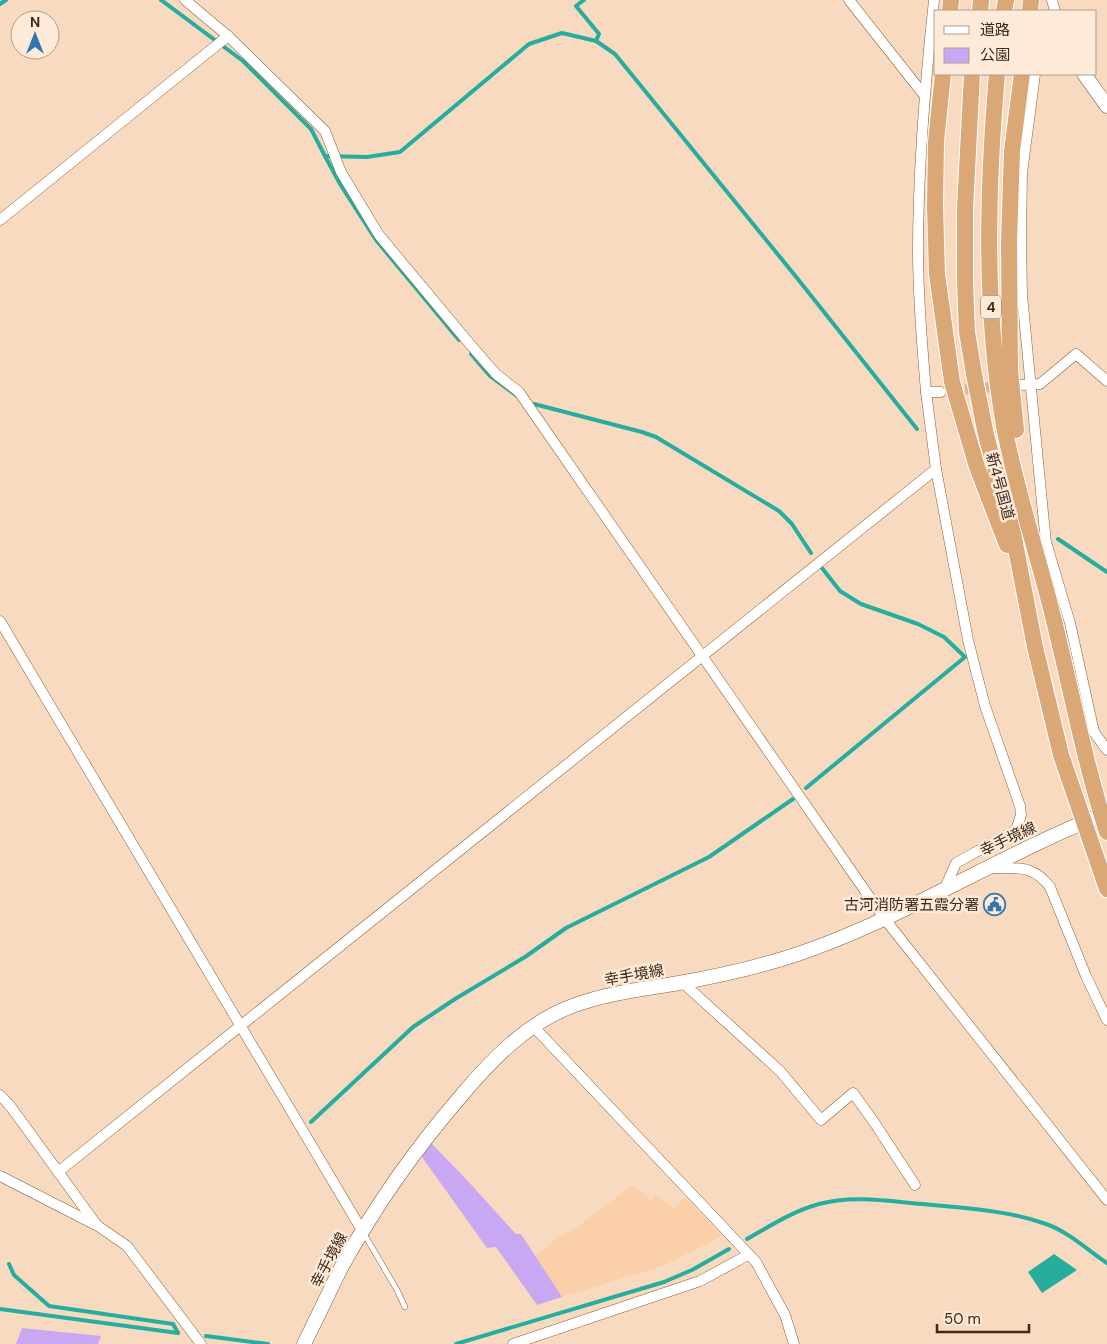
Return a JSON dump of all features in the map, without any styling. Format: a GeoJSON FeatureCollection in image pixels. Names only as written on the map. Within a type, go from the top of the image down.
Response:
{"type":"FeatureCollection","features":[{"type":"Feature","properties":{"kind":"highway"},"geometry":{"type":"LineString","coordinates":[[943,75],[936,142],[934,206],[937,274],[952,382],[977,467],[1025,592]]}},
{"type":"Feature","properties":{"kind":"highway","name":"新4号国道"},"geometry":{"type":"LineString","coordinates":[[972,75],[965,209],[967,332],[980,408],[1007,506],[1047,699],[1061,755],[1107,889]]}},
{"type":"Feature","properties":{"kind":"highway","name":"新4号国道"},"geometry":{"type":"LineString","coordinates":[[997,75],[993,122],[990,210],[993,340],[1013,471],[1057,632],[1090,771],[1104,814],[1107,832]]}},
{"type":"Feature","properties":{"kind":"highway"},"geometry":{"type":"LineString","coordinates":[[1022,75],[1012,151],[1008,241],[1008,310],[1010,370],[1015,423],[1028,493],[1031,536]]}},
{"type":"Feature","properties":{"kind":"main road"},"geometry":{"type":"LineString","coordinates":[[1085,75],[1107,106]]}},
{"type":"Feature","properties":{"kind":"main road","name":"幸手境線"},"geometry":{"type":"LineString","coordinates":[[304,1344],[342,1266],[402,1170],[432,1130],[477,1077],[533,1026],[553,1014],[574,1005],[609,995],[748,969],[812,949],[944,890],[1034,844],[1104,814]]}},
{"type":"Feature","properties":{"kind":"street"},"geometry":{"type":"LineString","coordinates":[[185,0],[227,37],[325,131],[340,172],[379,235],[496,374],[519,392],[884,918],[1107,1200]]}},
{"type":"Feature","properties":{"kind":"street"},"geometry":{"type":"LineString","coordinates":[[849,0],[924,96]]}},
{"type":"Feature","properties":{"kind":"street"},"geometry":{"type":"LineString","coordinates":[[934,0],[924,96],[918,252],[920,316],[926,392],[936,469],[968,640],[985,706],[1020,806],[1021,815],[1016,830],[956,863],[944,890]]}},
{"type":"Feature","properties":{"kind":"street"},"geometry":{"type":"LineString","coordinates":[[0,220],[227,37]]}},
{"type":"Feature","properties":{"kind":"street"},"geometry":{"type":"LineString","coordinates":[[1035,75],[1022,173],[1022,295],[1046,542],[1070,623],[1094,732],[1107,750]]}},
{"type":"Feature","properties":{"kind":"street"},"geometry":{"type":"LineString","coordinates":[[1019,385],[1040,384],[1076,354],[1107,382]]}},
{"type":"Feature","properties":{"kind":"street"},"geometry":{"type":"LineString","coordinates":[[926,392],[941,392]]}},
{"type":"Feature","properties":{"kind":"street"},"geometry":{"type":"LineString","coordinates":[[58,1172],[936,469]]}},
{"type":"Feature","properties":{"kind":"street"},"geometry":{"type":"LineString","coordinates":[[0,621],[363,1232]]}},
{"type":"Feature","properties":{"kind":"street"},"geometry":{"type":"LineString","coordinates":[[985,868],[1030,869],[1042,876],[1050,887],[1083,970],[1107,1020]]}},
{"type":"Feature","properties":{"kind":"street"},"geometry":{"type":"LineString","coordinates":[[682,982],[780,1071],[821,1120],[853,1093],[916,1185]]}},
{"type":"Feature","properties":{"kind":"street"},"geometry":{"type":"LineString","coordinates":[[533,1026],[756,1262],[785,1315],[794,1344]]}},
{"type":"Feature","properties":{"kind":"street"},"geometry":{"type":"LineString","coordinates":[[0,1095],[12,1107],[98,1226]]}},
{"type":"Feature","properties":{"kind":"street"},"geometry":{"type":"LineString","coordinates":[[0,1176],[98,1226],[127,1246],[201,1344]]}},
{"type":"Feature","properties":{"kind":"street"},"geometry":{"type":"LineString","coordinates":[[513,1344],[700,1281],[748,1255]]}},
{"type":"Feature","properties":{"kind":"lane"},"geometry":{"type":"LineString","coordinates":[[363,1232],[405,1307]]}},
{"type":"Feature","properties":{"kind":"shaded area"},"geometry":{"type":"Polygon","coordinates":[[[633,1185],[651,1201],[657,1195],[674,1208],[685,1198],[722,1236],[665,1265],[562,1297],[535,1256],[633,1185]]]}},
{"type":"Feature","properties":{"kind":"green space"},"geometry":{"type":"Polygon","coordinates":[[[431,1143],[516,1234],[521,1234],[562,1297],[537,1305],[496,1247],[487,1248],[422,1157],[431,1143]]]}},
{"type":"Feature","properties":{"kind":"green space"},"geometry":{"type":"Polygon","coordinates":[[[22,1328],[101,1336],[98,1344],[16,1344],[22,1328]]]}},
{"type":"Feature","properties":{"kind":"water"},"geometry":{"type":"Polygon","coordinates":[[[1054,1254],[1077,1270],[1042,1293],[1028,1272],[1054,1254]]]}},
{"type":"Feature","properties":{"kind":"waterway"},"geometry":{"type":"LineString","coordinates":[[0,4],[6,0]]}},
{"type":"Feature","properties":{"kind":"waterway"},"geometry":{"type":"LineString","coordinates":[[161,0],[243,61],[311,129],[325,156],[367,157],[400,152],[529,44],[562,33],[596,41],[615,54],[917,429]]}},
{"type":"Feature","properties":{"kind":"waterway"},"geometry":{"type":"LineString","coordinates":[[584,0],[576,6],[599,34],[596,41]]}},
{"type":"Feature","properties":{"kind":"waterway"},"geometry":{"type":"LineString","coordinates":[[325,156],[340,184],[376,240],[459,340]]}},
{"type":"Feature","properties":{"kind":"waterway"},"geometry":{"type":"LineString","coordinates":[[471,354],[490,376],[517,396]]}},
{"type":"Feature","properties":{"kind":"waterway"},"geometry":{"type":"LineString","coordinates":[[534,404],[656,437],[779,511],[792,524],[811,553]]}},
{"type":"Feature","properties":{"kind":"waterway"},"geometry":{"type":"LineString","coordinates":[[1058,539],[1107,572]]}},
{"type":"Feature","properties":{"kind":"waterway"},"geometry":{"type":"LineString","coordinates":[[806,788],[965,657],[944,637],[918,624],[861,604],[840,591],[822,568]]}},
{"type":"Feature","properties":{"kind":"waterway"},"geometry":{"type":"LineString","coordinates":[[311,1122],[413,1027],[525,957],[566,928],[709,857],[793,799]]}},
{"type":"Feature","properties":{"kind":"waterway"},"geometry":{"type":"LineString","coordinates":[[747,1239],[791,1215],[819,1204],[857,1199],[883,1200],[985,1210],[1031,1219],[1062,1231],[1107,1263]]}},
{"type":"Feature","properties":{"kind":"waterway"},"geometry":{"type":"LineString","coordinates":[[456,1344],[664,1282],[692,1270],[729,1249]]}},
{"type":"Feature","properties":{"kind":"waterway"},"geometry":{"type":"LineString","coordinates":[[9,1264],[14,1275],[49,1306],[173,1324],[178,1333]]}},
{"type":"Feature","properties":{"kind":"waterway"},"geometry":{"type":"LineString","coordinates":[[0,1309],[178,1333]]}},
{"type":"Feature","properties":{"kind":"waterway"},"geometry":{"type":"LineString","coordinates":[[206,1336],[268,1344]]}},
{"type":"Feature","properties":{"kind":"tunnel"},"geometry":{"type":"LineString","coordinates":[[950,391],[1003,386]]}},
{"type":"Feature","properties":{"kind":"place","name":"古河消防署五霞分署"},"geometry":{"type":"Point","coordinates":[995,905]}}]}
